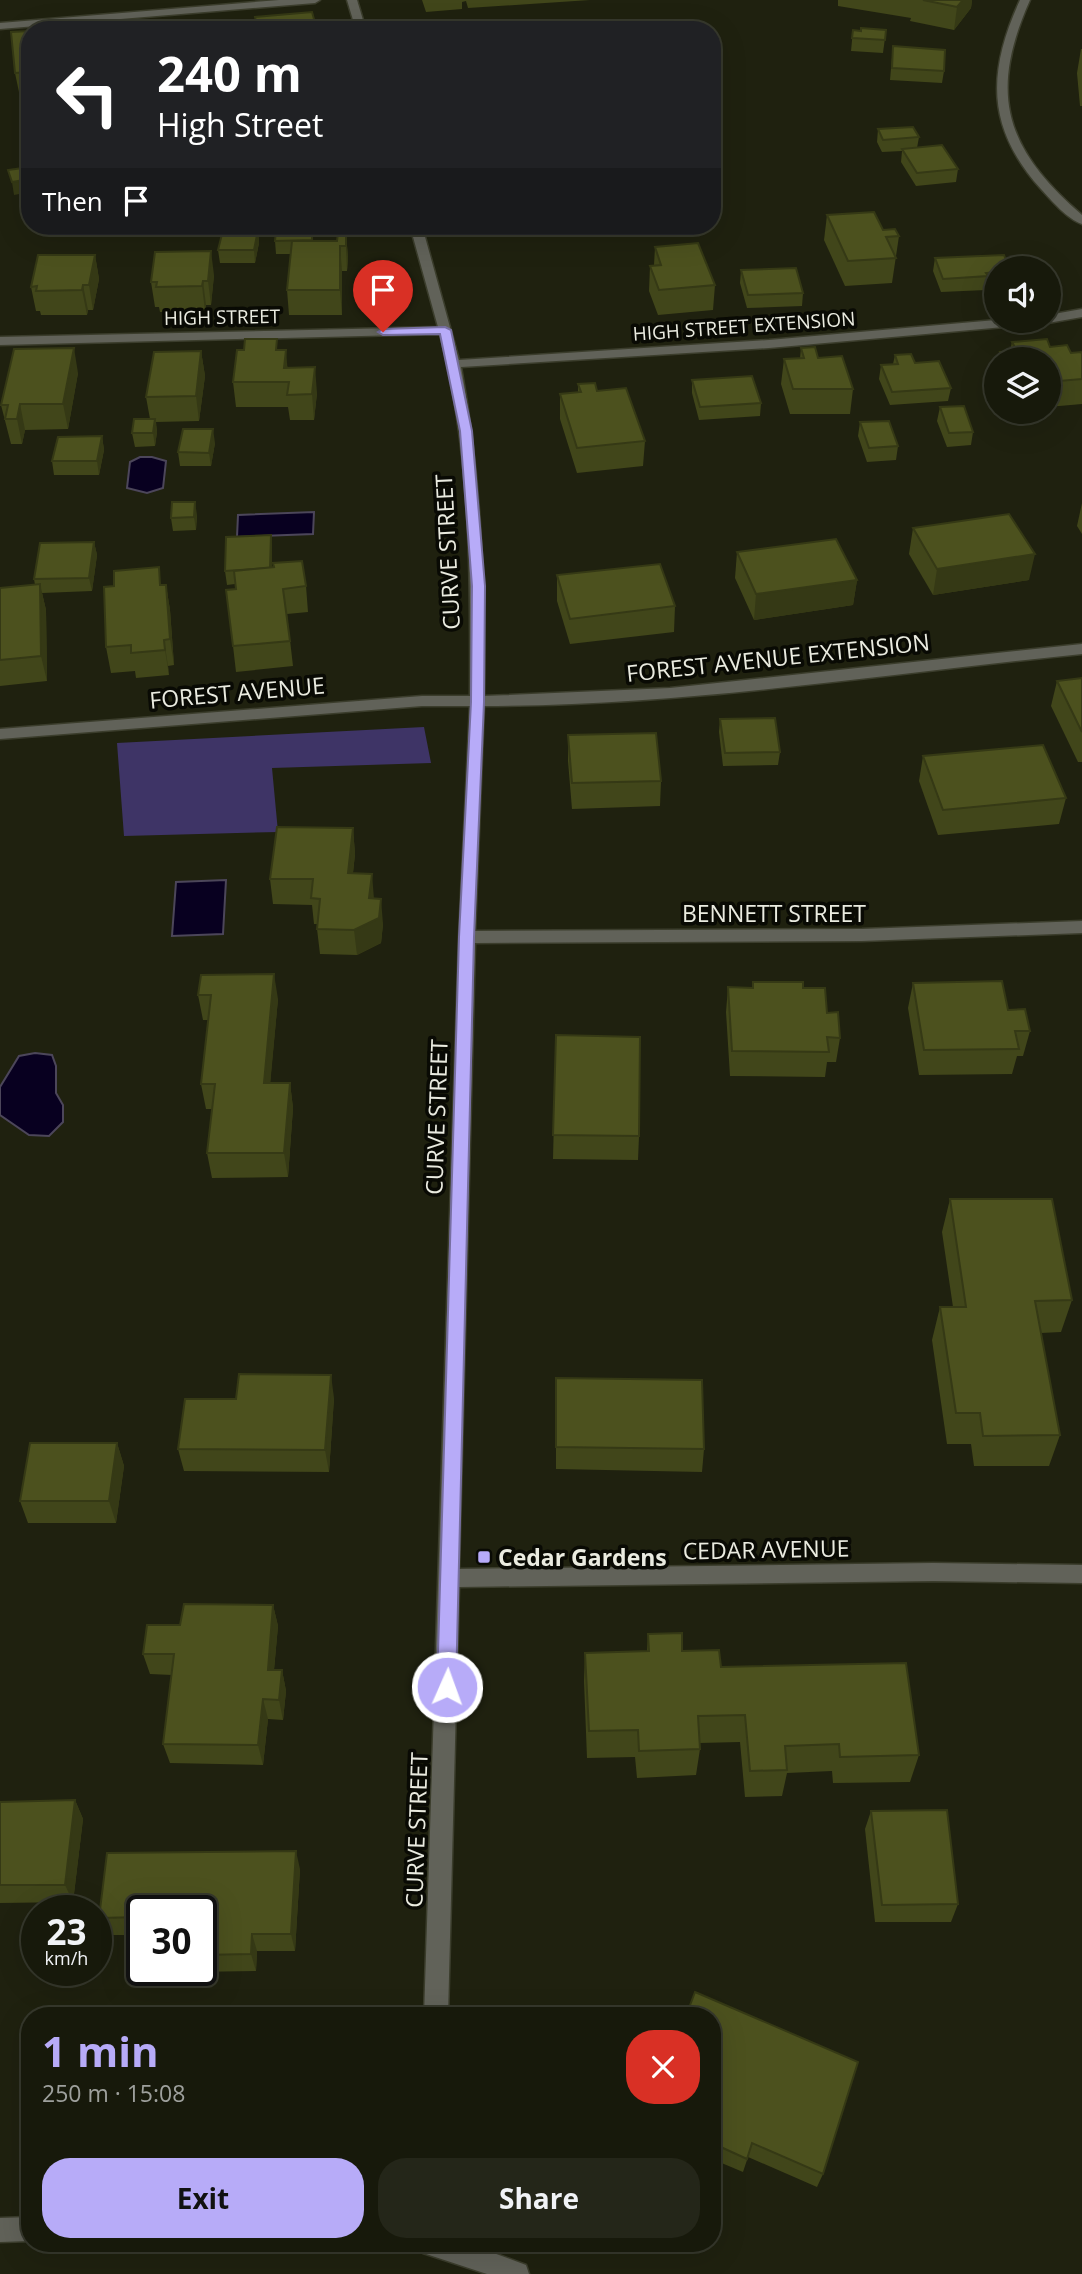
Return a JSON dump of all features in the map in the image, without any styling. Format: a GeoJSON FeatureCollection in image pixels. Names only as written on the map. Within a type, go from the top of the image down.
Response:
{"type":"FeatureCollection","features":[{"type":"Feature","properties":{"kind":"street"},"geometry":{"type":"LineString","coordinates":[[61,21],[315,0]]}},
{"type":"Feature","properties":{"kind":"street"},"geometry":{"type":"LineString","coordinates":[[352,0],[358,21]]}},
{"type":"Feature","properties":{"kind":"street"},"geometry":{"type":"LineString","coordinates":[[1025,0],[1003,51],[1003,111],[1009,132],[1028,170],[1042,187],[1082,221]]}},
{"type":"Feature","properties":{"kind":"street"},"geometry":{"type":"LineString","coordinates":[[0,26],[21,24]]}},
{"type":"Feature","properties":{"kind":"street","name":"CURVE STREET"},"geometry":{"type":"LineString","coordinates":[[419,235],[454,364],[466,431],[478,586],[477,702],[467,937],[436,2007]]}},
{"type":"Feature","properties":{"kind":"street"},"geometry":{"type":"LineString","coordinates":[[1061,317],[1082,313]]}},
{"type":"Feature","properties":{"kind":"street","name":"HIGH STREET EXTENSION"},"geometry":{"type":"LineString","coordinates":[[454,364],[769,344],[984,325]]}},
{"type":"Feature","properties":{"kind":"street","name":"HIGH STREET"},"geometry":{"type":"LineString","coordinates":[[0,341],[445,330]]}},
{"type":"Feature","properties":{"kind":"street","name":"FOREST AVENUE EXTENSION"},"geometry":{"type":"LineString","coordinates":[[477,702],[566,699],[715,688],[1082,649]]}},
{"type":"Feature","properties":{"kind":"street","name":"FOREST AVENUE"},"geometry":{"type":"LineString","coordinates":[[0,734],[422,701],[477,702]]}},
{"type":"Feature","properties":{"kind":"street","name":"BENNETT STREET"},"geometry":{"type":"LineString","coordinates":[[467,937],[862,936],[1082,927]]}},
{"type":"Feature","properties":{"kind":"street","name":"CEDAR AVENUE"},"geometry":{"type":"LineString","coordinates":[[450,1578],[933,1572],[1082,1574]]}},
{"type":"Feature","properties":{"kind":"street"},"geometry":{"type":"LineString","coordinates":[[0,2230],[21,2229]]}},
{"type":"Feature","properties":{"kind":"street"},"geometry":{"type":"LineString","coordinates":[[457,2252],[517,2274]]}},
{"type":"Feature","properties":{"kind":"shaded area"},"geometry":{"type":"Polygon","coordinates":[[[140,457],[166,461],[163,488],[147,493],[127,488],[130,462],[140,457]]]}},
{"type":"Feature","properties":{"kind":"shaded area"},"geometry":{"type":"Polygon","coordinates":[[[314,512],[313,534],[237,537],[238,515],[314,512]]]}},
{"type":"Feature","properties":{"kind":"shaded area"},"geometry":{"type":"Polygon","coordinates":[[[424,727],[431,763],[272,768],[278,832],[124,836],[117,743],[424,727]]]}},
{"type":"Feature","properties":{"kind":"shaded area"},"geometry":{"type":"Polygon","coordinates":[[[226,880],[223,934],[172,936],[176,882],[226,880]]]}},
{"type":"Feature","properties":{"kind":"shaded area"},"geometry":{"type":"Polygon","coordinates":[[[35,1053],[52,1055],[56,1066],[56,1093],[63,1105],[63,1122],[49,1136],[29,1135],[0,1115],[0,1087],[19,1056],[35,1053]]]}},
{"type":"Feature","properties":{"kind":"building"},"geometry":{"type":"Polygon","coordinates":[[[923,0],[963,0],[957,7],[923,0]]]}},
{"type":"Feature","properties":{"kind":"building"},"geometry":{"type":"Polygon","coordinates":[[[312,12],[314,21],[256,21],[255,17],[312,12]]]}},
{"type":"Feature","properties":{"kind":"building"},"geometry":{"type":"Polygon","coordinates":[[[861,28],[886,30],[885,40],[852,38],[853,30],[861,31],[861,28]]]}},
{"type":"Feature","properties":{"kind":"building"},"geometry":{"type":"Polygon","coordinates":[[[21,31],[21,73],[15,73],[11,32],[21,31]]]}},
{"type":"Feature","properties":{"kind":"building"},"geometry":{"type":"Polygon","coordinates":[[[893,46],[945,50],[944,71],[892,68],[893,46]]]}},
{"type":"Feature","properties":{"kind":"building"},"geometry":{"type":"Polygon","coordinates":[[[913,127],[919,137],[883,140],[878,129],[913,127]]]}},
{"type":"Feature","properties":{"kind":"building"},"geometry":{"type":"Polygon","coordinates":[[[942,145],[958,169],[917,173],[902,149],[942,145]]]}},
{"type":"Feature","properties":{"kind":"building"},"geometry":{"type":"Polygon","coordinates":[[[21,168],[21,180],[12,182],[8,170],[21,168]]]}},
{"type":"Feature","properties":{"kind":"building"},"geometry":{"type":"Polygon","coordinates":[[[874,212],[883,230],[895,229],[899,236],[886,237],[896,258],[848,261],[827,215],[874,212]]]}},
{"type":"Feature","properties":{"kind":"building"},"geometry":{"type":"Polygon","coordinates":[[[222,235],[257,235],[254,250],[218,250],[222,235]]]}},
{"type":"Feature","properties":{"kind":"building"},"geometry":{"type":"Polygon","coordinates":[[[276,235],[312,235],[312,240],[275,241],[276,235]]]}},
{"type":"Feature","properties":{"kind":"building"},"geometry":{"type":"Polygon","coordinates":[[[338,235],[346,235],[346,246],[340,246],[340,290],[287,290],[292,241],[337,241],[338,235]]]}},
{"type":"Feature","properties":{"kind":"building"},"geometry":{"type":"Polygon","coordinates":[[[698,243],[715,285],[659,290],[650,266],[661,265],[655,247],[698,243]]]}},
{"type":"Feature","properties":{"kind":"building"},"geometry":{"type":"Polygon","coordinates":[[[211,251],[208,281],[203,281],[202,286],[156,287],[157,282],[151,282],[155,252],[211,251]]]}},
{"type":"Feature","properties":{"kind":"building"},"geometry":{"type":"Polygon","coordinates":[[[38,255],[95,255],[89,285],[83,285],[82,290],[36,291],[37,286],[31,287],[38,255]]]}},
{"type":"Feature","properties":{"kind":"building"},"geometry":{"type":"Polygon","coordinates":[[[1004,255],[1004,256],[984,256],[984,276],[943,279],[935,258],[1004,255]]]}},
{"type":"Feature","properties":{"kind":"building"},"geometry":{"type":"Polygon","coordinates":[[[796,268],[803,293],[748,295],[741,270],[796,268]]]}},
{"type":"Feature","properties":{"kind":"building"},"geometry":{"type":"Polygon","coordinates":[[[245,339],[277,339],[276,350],[286,350],[284,368],[315,367],[312,394],[287,395],[289,382],[233,382],[237,350],[244,350],[245,339]]]}},
{"type":"Feature","properties":{"kind":"building"},"geometry":{"type":"Polygon","coordinates":[[[1047,339],[1050,347],[1015,347],[1012,342],[1047,339]]]}},
{"type":"Feature","properties":{"kind":"building"},"geometry":{"type":"Polygon","coordinates":[[[1067,345],[1071,353],[1081,352],[1082,379],[1061,381],[1061,347],[1050,347],[1067,345]]]}},
{"type":"Feature","properties":{"kind":"building"},"geometry":{"type":"Polygon","coordinates":[[[815,347],[818,358],[842,356],[853,389],[793,389],[784,359],[804,358],[801,348],[815,347]]]}},
{"type":"Feature","properties":{"kind":"building"},"geometry":{"type":"Polygon","coordinates":[[[74,348],[63,404],[20,404],[17,419],[5,419],[8,405],[1,405],[14,349],[74,348]]]}},
{"type":"Feature","properties":{"kind":"building"},"geometry":{"type":"Polygon","coordinates":[[[201,351],[196,396],[146,397],[154,352],[201,351]]]}},
{"type":"Feature","properties":{"kind":"building"},"geometry":{"type":"Polygon","coordinates":[[[911,354],[915,363],[939,361],[951,388],[892,392],[881,365],[898,364],[895,355],[911,354]]]}},
{"type":"Feature","properties":{"kind":"building"},"geometry":{"type":"Polygon","coordinates":[[[752,376],[761,403],[700,407],[692,380],[752,376]]]}},
{"type":"Feature","properties":{"kind":"building"},"geometry":{"type":"Polygon","coordinates":[[[595,383],[597,391],[626,388],[645,441],[577,448],[560,394],[581,392],[578,384],[595,383]]]}},
{"type":"Feature","properties":{"kind":"building"},"geometry":{"type":"Polygon","coordinates":[[[964,406],[973,432],[949,433],[940,407],[964,406]]]}},
{"type":"Feature","properties":{"kind":"building"},"geometry":{"type":"Polygon","coordinates":[[[134,419],[155,419],[153,433],[132,433],[134,419]]]}},
{"type":"Feature","properties":{"kind":"building"},"geometry":{"type":"Polygon","coordinates":[[[889,421],[898,446],[869,448],[860,422],[889,421]]]}},
{"type":"Feature","properties":{"kind":"building"},"geometry":{"type":"Polygon","coordinates":[[[183,429],[213,429],[209,453],[178,452],[183,429]]]}},
{"type":"Feature","properties":{"kind":"building"},"geometry":{"type":"Polygon","coordinates":[[[102,436],[97,461],[52,461],[58,437],[102,436]]]}},
{"type":"Feature","properties":{"kind":"building"},"geometry":{"type":"Polygon","coordinates":[[[172,502],[195,502],[194,517],[171,518],[172,502]]]}},
{"type":"Feature","properties":{"kind":"building"},"geometry":{"type":"Polygon","coordinates":[[[1009,514],[1035,554],[937,569],[913,528],[1009,514]]]}},
{"type":"Feature","properties":{"kind":"building"},"geometry":{"type":"Polygon","coordinates":[[[271,535],[270,568],[225,571],[226,537],[271,535]]]}},
{"type":"Feature","properties":{"kind":"building"},"geometry":{"type":"Polygon","coordinates":[[[836,539],[857,580],[756,594],[737,552],[836,539]]]}},
{"type":"Feature","properties":{"kind":"building"},"geometry":{"type":"Polygon","coordinates":[[[94,542],[89,578],[34,579],[40,543],[94,542]]]}},
{"type":"Feature","properties":{"kind":"building"},"geometry":{"type":"Polygon","coordinates":[[[302,561],[306,586],[283,589],[290,641],[233,646],[226,590],[236,589],[234,571],[274,567],[273,563],[302,561]]]}},
{"type":"Feature","properties":{"kind":"building"},"geometry":{"type":"Polygon","coordinates":[[[660,564],[675,606],[570,619],[557,575],[660,564]]]}},
{"type":"Feature","properties":{"kind":"building"},"geometry":{"type":"Polygon","coordinates":[[[159,567],[160,585],[166,585],[170,639],[164,640],[165,650],[131,653],[131,645],[106,647],[104,587],[114,586],[114,571],[159,567]]]}},
{"type":"Feature","properties":{"kind":"building"},"geometry":{"type":"Polygon","coordinates":[[[40,584],[41,656],[0,660],[0,588],[40,584]]]}},
{"type":"Feature","properties":{"kind":"building"},"geometry":{"type":"Polygon","coordinates":[[[1082,678],[1082,732],[1057,681],[1082,678]]]}},
{"type":"Feature","properties":{"kind":"building"},"geometry":{"type":"Polygon","coordinates":[[[775,718],[780,752],[725,753],[720,719],[775,718]]]}},
{"type":"Feature","properties":{"kind":"building"},"geometry":{"type":"Polygon","coordinates":[[[656,733],[661,781],[572,783],[568,735],[656,733]]]}},
{"type":"Feature","properties":{"kind":"building"},"geometry":{"type":"Polygon","coordinates":[[[1043,745],[1066,798],[943,810],[923,756],[1043,745]]]}},
{"type":"Feature","properties":{"kind":"building"},"geometry":{"type":"Polygon","coordinates":[[[277,827],[353,828],[348,873],[372,874],[369,898],[381,899],[379,918],[354,930],[317,929],[320,899],[311,898],[313,879],[270,879],[277,827]]]}},
{"type":"Feature","properties":{"kind":"building"},"geometry":{"type":"Polygon","coordinates":[[[274,974],[264,1083],[290,1083],[284,1153],[207,1153],[215,1084],[201,1084],[211,995],[198,995],[201,975],[274,974]]]}},
{"type":"Feature","properties":{"kind":"building"},"geometry":{"type":"Polygon","coordinates":[[[1002,981],[1008,1010],[1025,1009],[1030,1031],[1015,1031],[1019,1049],[924,1050],[913,983],[1002,981]]]}},
{"type":"Feature","properties":{"kind":"building"},"geometry":{"type":"Polygon","coordinates":[[[753,982],[803,982],[803,988],[825,988],[827,1013],[838,1012],[840,1038],[827,1037],[829,1052],[732,1051],[728,987],[753,988],[753,982]]]}},
{"type":"Feature","properties":{"kind":"building"},"geometry":{"type":"Polygon","coordinates":[[[556,1035],[640,1037],[639,1136],[553,1135],[556,1035]]]}},
{"type":"Feature","properties":{"kind":"building"},"geometry":{"type":"Polygon","coordinates":[[[950,1199],[1052,1199],[1072,1300],[1035,1301],[1060,1435],[983,1436],[980,1413],[956,1413],[940,1307],[966,1307],[950,1199]]]}},
{"type":"Feature","properties":{"kind":"building"},"geometry":{"type":"Polygon","coordinates":[[[239,1374],[331,1375],[325,1450],[178,1449],[185,1399],[236,1399],[239,1374]]]}},
{"type":"Feature","properties":{"kind":"building"},"geometry":{"type":"Polygon","coordinates":[[[556,1378],[702,1380],[704,1449],[556,1447],[556,1378]]]}},
{"type":"Feature","properties":{"kind":"building"},"geometry":{"type":"Polygon","coordinates":[[[30,1443],[117,1443],[109,1501],[20,1501],[30,1443]]]}},
{"type":"Feature","properties":{"kind":"building"},"geometry":{"type":"Polygon","coordinates":[[[184,1604],[273,1605],[268,1670],[282,1670],[279,1700],[263,1699],[258,1745],[163,1744],[174,1654],[143,1654],[147,1625],[180,1625],[184,1604]]]}},
{"type":"Feature","properties":{"kind":"building"},"geometry":{"type":"Polygon","coordinates":[[[682,1633],[682,1651],[719,1650],[721,1667],[906,1663],[919,1755],[840,1757],[839,1744],[785,1746],[787,1770],[750,1771],[745,1715],[698,1716],[700,1749],[639,1751],[638,1730],[589,1731],[585,1653],[649,1651],[648,1634],[682,1633]]]}},
{"type":"Feature","properties":{"kind":"building"},"geometry":{"type":"Polygon","coordinates":[[[75,1800],[65,1885],[0,1885],[0,1802],[75,1800]]]}},
{"type":"Feature","properties":{"kind":"building"},"geometry":{"type":"Polygon","coordinates":[[[947,1810],[958,1904],[882,1905],[871,1811],[947,1810]]]}},
{"type":"Feature","properties":{"kind":"building"},"geometry":{"type":"Polygon","coordinates":[[[296,1851],[291,1934],[252,1934],[251,1954],[217,1955],[217,1895],[126,1895],[126,1917],[112,1918],[112,1895],[102,1895],[107,1853],[296,1851]]]}},
{"type":"Feature","properties":{"kind":"building"},"geometry":{"type":"Polygon","coordinates":[[[695,1992],[858,2062],[823,2174],[752,2143],[747,2159],[721,2147],[721,2007],[689,2007],[695,1992]]]}},
{"type":"Feature","properties":{"kind":"place","name":"Cedar Gardens"},"geometry":{"type":"Point","coordinates":[484,1557]}},
{"type":"Feature","properties":{"kind":"route"},"geometry":{"type":"LineString","coordinates":[[383,332],[445,330],[466,431],[478,586],[477,702],[467,937],[447,1687]]}}]}
